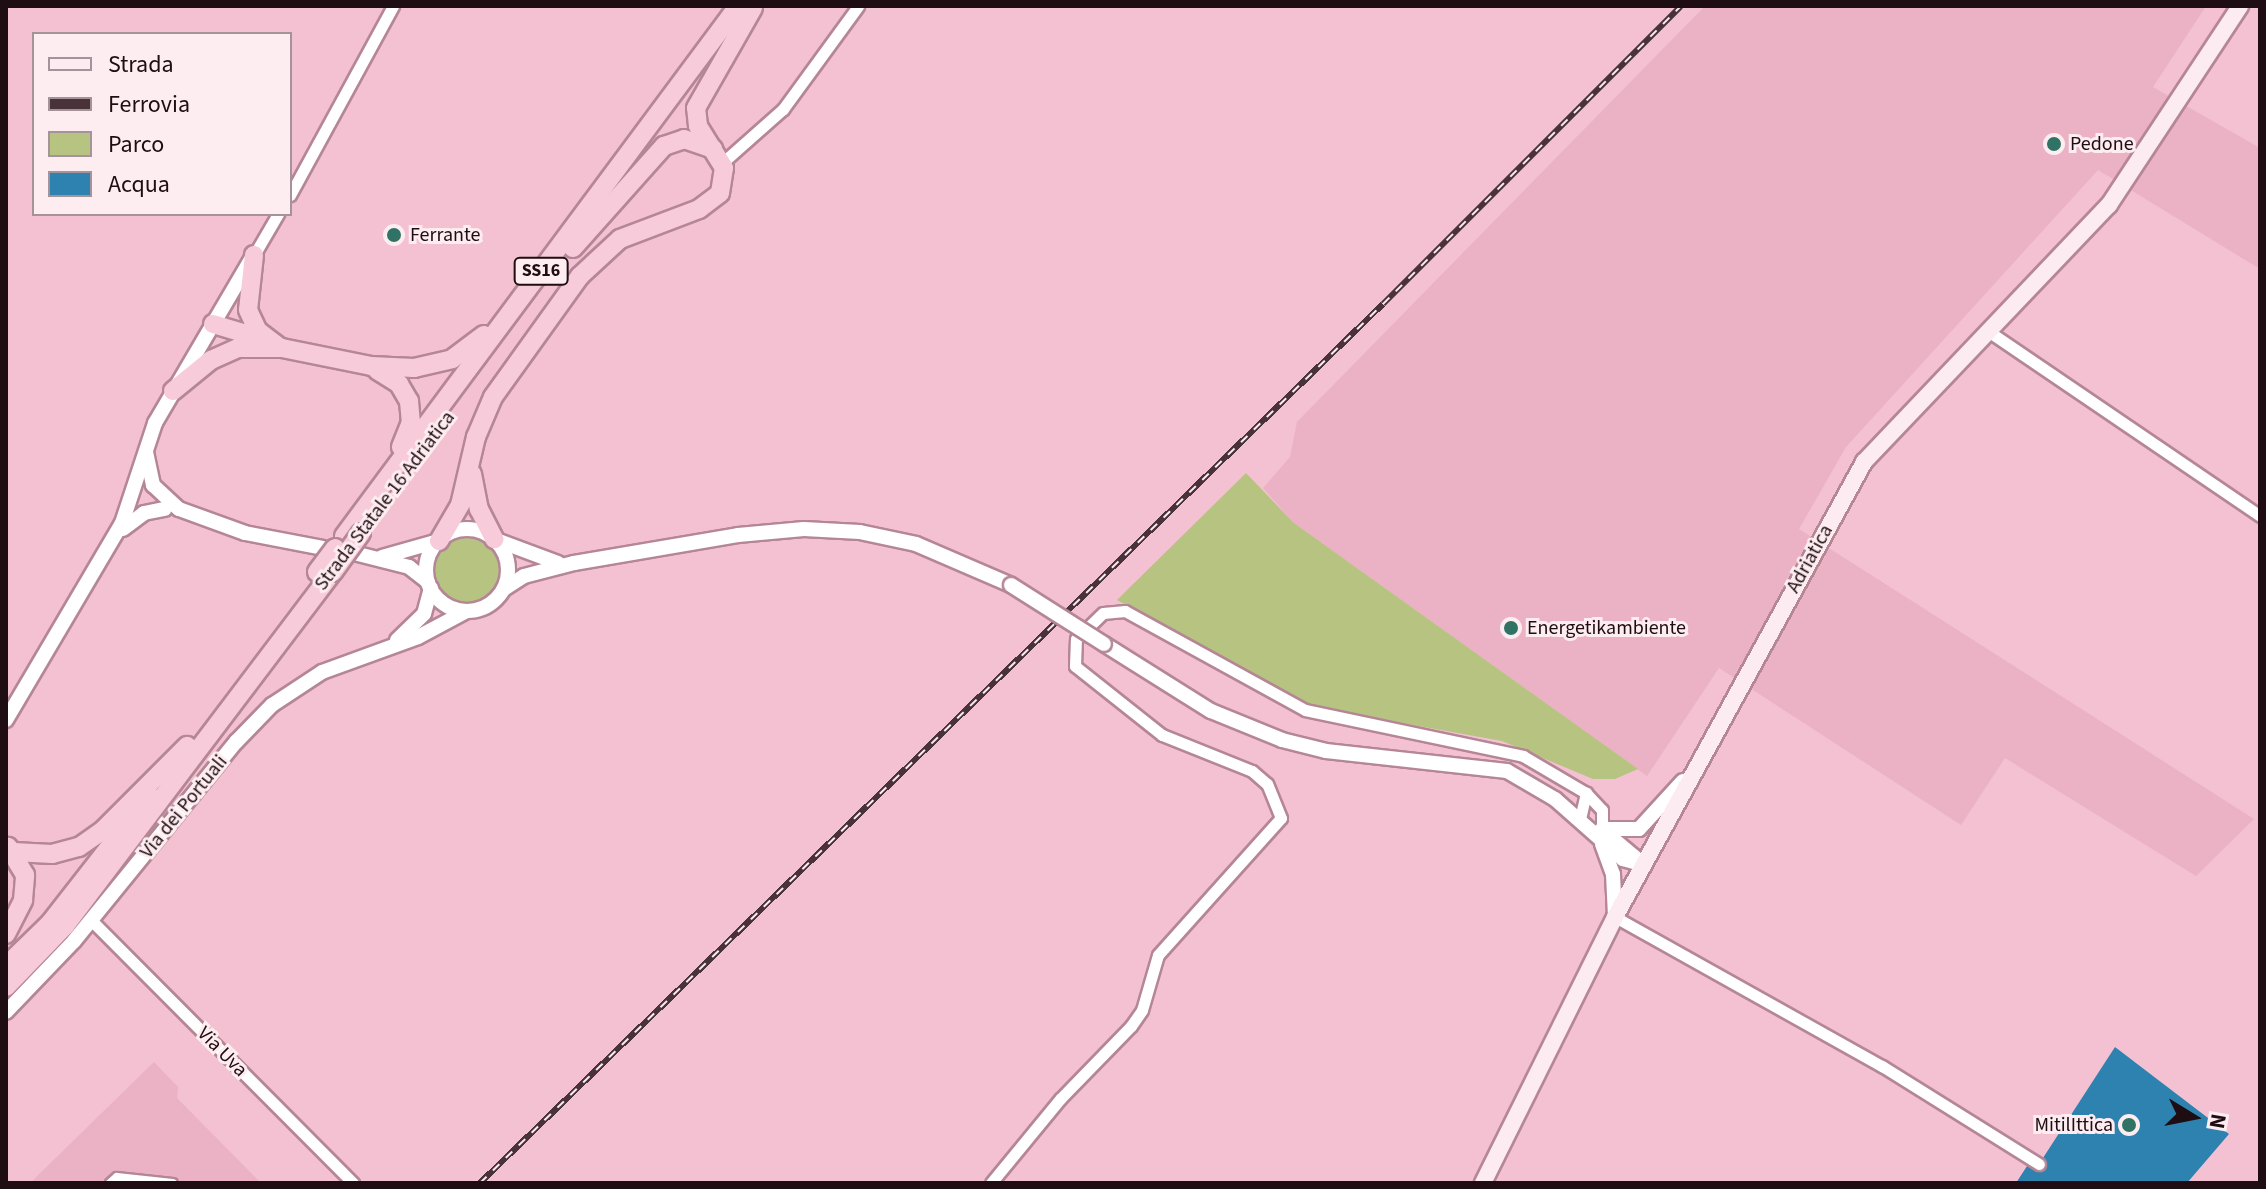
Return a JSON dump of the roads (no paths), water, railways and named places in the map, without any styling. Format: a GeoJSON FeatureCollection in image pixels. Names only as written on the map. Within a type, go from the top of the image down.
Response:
{"type":"FeatureCollection","features":[{"type":"Feature","properties":{"kind":"highway"},"geometry":{"type":"LineString","coordinates":[[718,156],[697,125],[696,104],[749,7]]}},
{"type":"Feature","properties":{"kind":"highway","name":"Strada Statale 16 Adriatica"},"geometry":{"type":"LineString","coordinates":[[6,987],[65,926],[352,535],[573,248],[749,7]]}},
{"type":"Feature","properties":{"kind":"highway","name":"Strada Statale 16 Adriatica"},"geometry":{"type":"LineString","coordinates":[[352,535],[368,504],[544,267],[749,7]]}},
{"type":"Feature","properties":{"kind":"highway","name":"SS16"},"geometry":{"type":"LineString","coordinates":[[439,541],[460,505],[471,456],[496,391],[580,276],[625,236],[713,201],[724,183],[718,156],[684,139],[664,146],[573,248]]}},
{"type":"Feature","properties":{"kind":"highway"},"geometry":{"type":"LineString","coordinates":[[254,255],[247,306],[255,326],[275,345]]}},
{"type":"Feature","properties":{"kind":"highway","name":"SS16"},"geometry":{"type":"LineString","coordinates":[[213,324],[275,345],[371,366],[424,367],[462,354],[544,267]]}},
{"type":"Feature","properties":{"kind":"highway"},"geometry":{"type":"LineString","coordinates":[[213,324],[248,347]]}},
{"type":"Feature","properties":{"kind":"highway","name":"SS16"},"geometry":{"type":"LineString","coordinates":[[173,391],[217,356],[248,347],[275,345]]}},
{"type":"Feature","properties":{"kind":"highway","name":"SS16"},"geometry":{"type":"LineString","coordinates":[[368,504],[412,419],[401,387],[371,366]]}},
{"type":"Feature","properties":{"kind":"highway","name":"SS16"},"geometry":{"type":"LineString","coordinates":[[471,456],[477,502],[494,539]]}},
{"type":"Feature","properties":{"kind":"highway","name":"Strada Statale 16 Adriatica"},"geometry":{"type":"LineString","coordinates":[[6,966],[50,923],[325,572]]}},
{"type":"Feature","properties":{"kind":"highway"},"geometry":{"type":"LineString","coordinates":[[10,848],[52,854],[79,847],[187,746]]}},
{"type":"Feature","properties":{"kind":"highway"},"geometry":{"type":"LineString","coordinates":[[6,934],[23,900],[25,875],[10,848]]}},
{"type":"Feature","properties":{"kind":"main road","name":"Adriatica"},"geometry":{"type":"LineString","coordinates":[[1483,1183],[1615,917],[1864,462],[2109,205],[2240,6]]}},
{"type":"Feature","properties":{"kind":"street"},"geometry":{"type":"LineString","coordinates":[[292,192],[393,6]]}},
{"type":"Feature","properties":{"kind":"street"},"geometry":{"type":"LineString","coordinates":[[718,156],[783,109],[858,6]]}},
{"type":"Feature","properties":{"kind":"street"},"geometry":{"type":"LineString","coordinates":[[6,720],[114,537],[134,488],[146,443],[173,391],[277,216]]}},
{"type":"Feature","properties":{"kind":"street"},"geometry":{"type":"LineString","coordinates":[[1988,331],[2260,516]]}},
{"type":"Feature","properties":{"kind":"street"},"geometry":{"type":"LineString","coordinates":[[146,443],[149,475],[158,493],[172,509]]}},
{"type":"Feature","properties":{"kind":"street"},"geometry":{"type":"LineString","coordinates":[[134,488],[158,493]]}},
{"type":"Feature","properties":{"kind":"street"},"geometry":{"type":"LineString","coordinates":[[134,488],[142,499],[245,533],[323,548]]}},
{"type":"Feature","properties":{"kind":"street"},"geometry":{"type":"LineString","coordinates":[[114,537],[141,515],[172,509]]}},
{"type":"Feature","properties":{"kind":"street"},"geometry":{"type":"LineString","coordinates":[[379,558],[439,541],[465,529],[534,558],[574,563]]}},
{"type":"Feature","properties":{"kind":"street"},"geometry":{"type":"LineString","coordinates":[[358,554],[411,568],[446,605],[467,611],[489,605],[504,589],[524,576],[574,563],[754,532],[832,530],[933,549],[1011,585],[1204,707],[1252,730],[1326,751],[1500,768],[1540,789],[1644,865]]}},
{"type":"Feature","properties":{"kind":"street"},"geometry":{"type":"LineString","coordinates":[[494,539],[507,560],[504,589]]}},
{"type":"Feature","properties":{"kind":"street"},"geometry":{"type":"LineString","coordinates":[[430,585],[428,560],[439,541]]}},
{"type":"Feature","properties":{"kind":"street","name":"Via dei Portuali"},"geometry":{"type":"LineString","coordinates":[[394,643],[423,617],[430,585]]}},
{"type":"Feature","properties":{"kind":"street","name":"Via dei Portuali"},"geometry":{"type":"LineString","coordinates":[[6,1012],[92,921],[260,716],[307,680],[394,643],[419,636],[467,611]]}},
{"type":"Feature","properties":{"kind":"street"},"geometry":{"type":"LineString","coordinates":[[991,1183],[1131,1026],[1142,1010],[1158,955],[1281,818],[1267,784],[1252,771],[1162,735],[1075,666],[1076,639],[1103,613],[1125,611],[1172,634],[1297,707],[1497,747],[1586,793],[1602,810],[1600,835],[1612,869],[1615,917],[1882,1066],[2039,1164]]}},
{"type":"Feature","properties":{"kind":"street"},"geometry":{"type":"LineString","coordinates":[[1600,835],[1629,833],[1650,822],[1708,748]]}},
{"type":"Feature","properties":{"kind":"street"},"geometry":{"type":"LineString","coordinates":[[1580,819],[1586,793]]}},
{"type":"Feature","properties":{"kind":"street","name":"Via Uva"},"geometry":{"type":"LineString","coordinates":[[92,921],[353,1183]]}},
{"type":"Feature","properties":{"kind":"street"},"geometry":{"type":"LineString","coordinates":[[110,1183],[117,1177],[173,1183]]}},
{"type":"Feature","properties":{"kind":"water"},"geometry":{"type":"Polygon","coordinates":[[[2115,1047],[2229,1134],[2187,1183],[2016,1183],[2029,1163],[2041,1161],[2115,1047]]]}},
{"type":"Feature","properties":{"kind":"railway"},"geometry":{"type":"LineString","coordinates":[[480,1183],[1383,304],[1681,6]]}},
{"type":"Feature","properties":{"kind":"place","name":"Pedone"},"geometry":{"type":"Point","coordinates":[2054,144]}},
{"type":"Feature","properties":{"kind":"place","name":"Ferrante"},"geometry":{"type":"Point","coordinates":[394,235]}},
{"type":"Feature","properties":{"kind":"place","name":"Energetikambiente"},"geometry":{"type":"Point","coordinates":[1511,628]}},
{"type":"Feature","properties":{"kind":"place","name":"MitilIttica"},"geometry":{"type":"Point","coordinates":[2129,1125]}}]}
